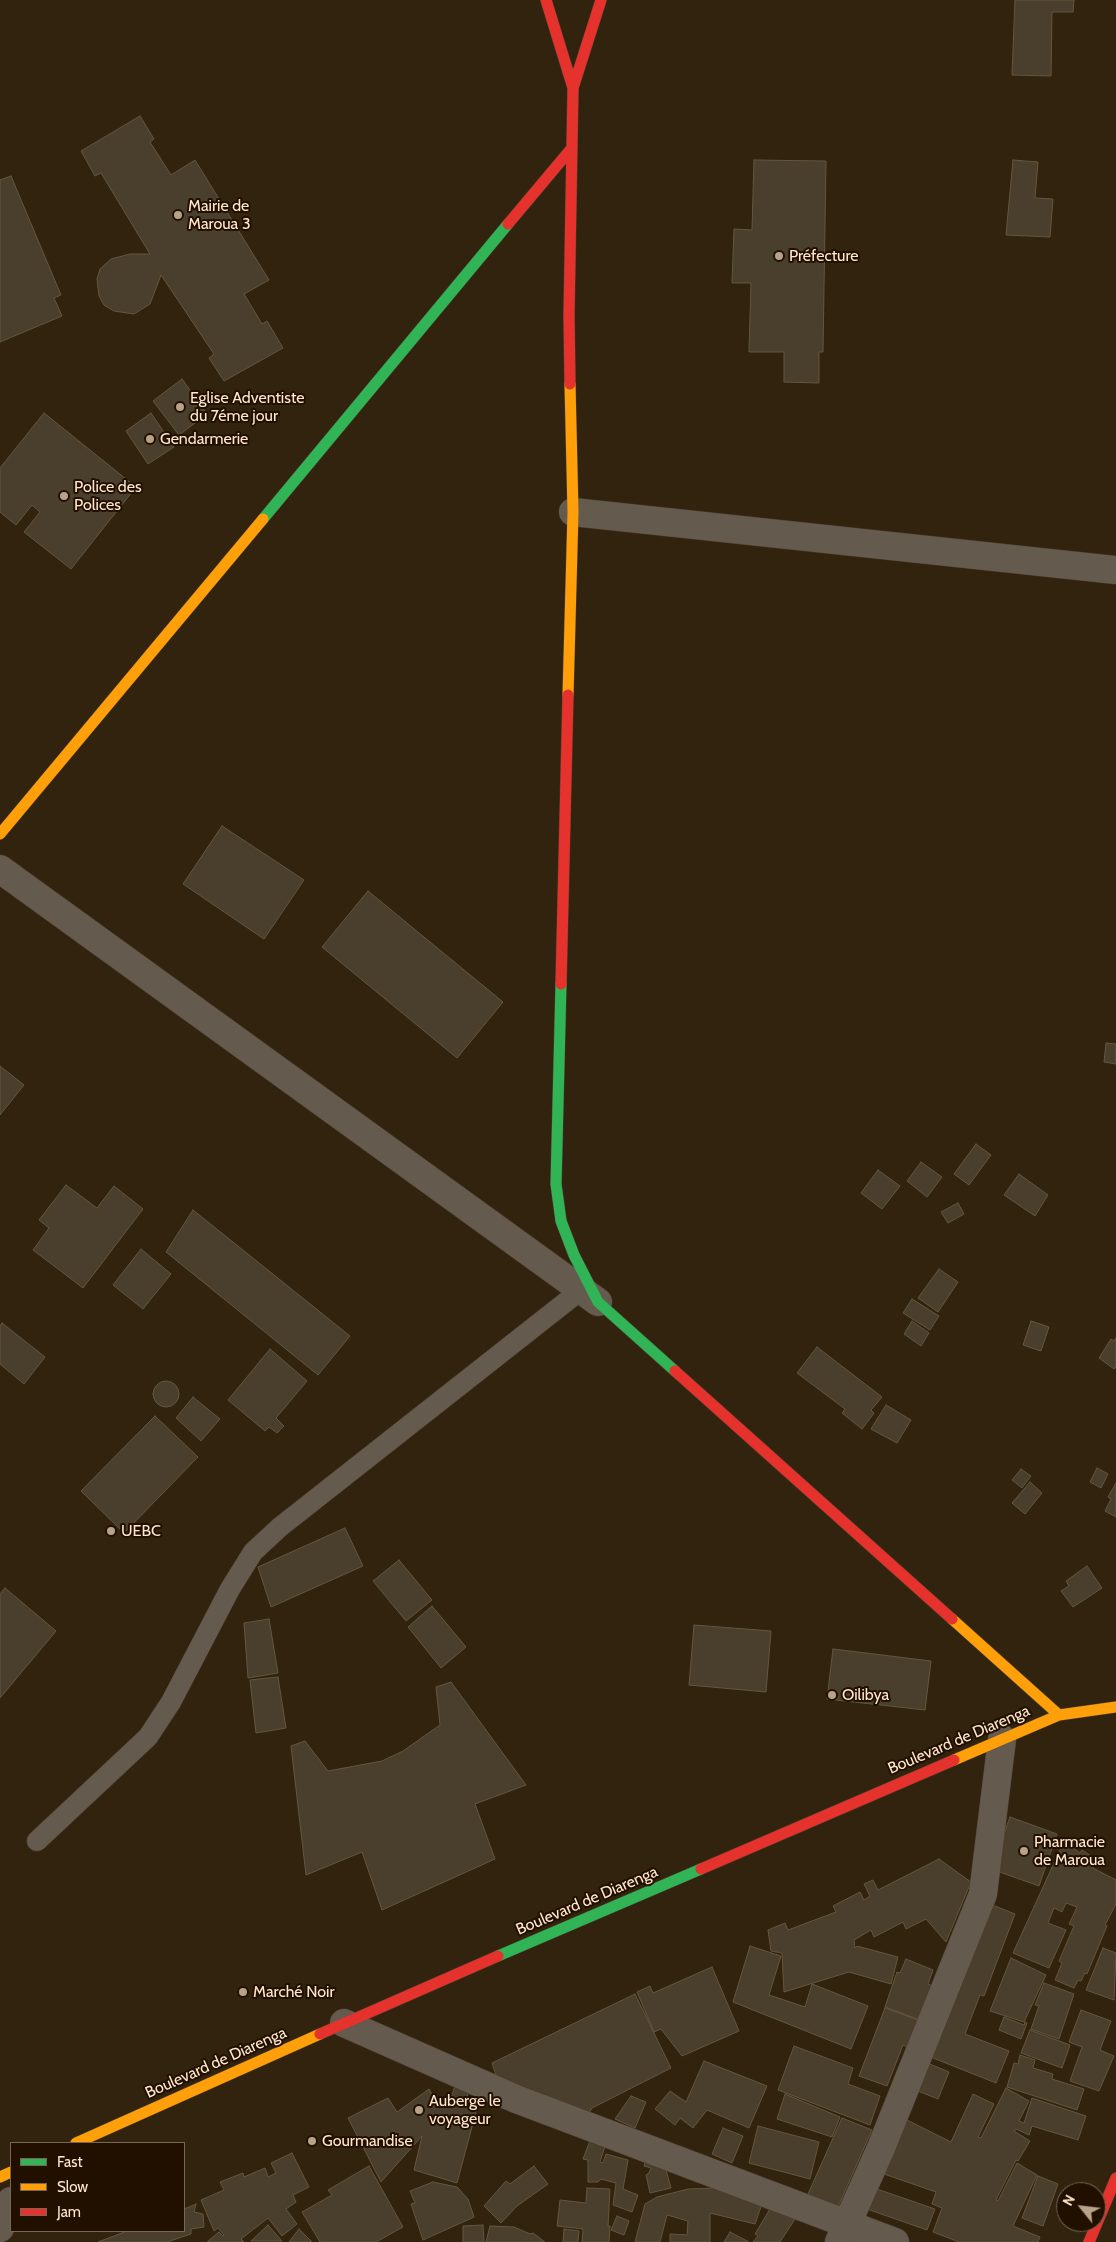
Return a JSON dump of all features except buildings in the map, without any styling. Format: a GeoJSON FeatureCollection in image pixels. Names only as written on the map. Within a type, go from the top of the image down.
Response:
{"type":"FeatureCollection","features":[{"type":"Feature","properties":{"kind":"main road"},"geometry":{"type":"LineString","coordinates":[[546,0],[573,88]]}},
{"type":"Feature","properties":{"kind":"main road"},"geometry":{"type":"LineString","coordinates":[[601,0],[573,88],[571,149],[569,315],[572,512],[556,1184],[562,1221],[590,1296],[1059,1715]]}},
{"type":"Feature","properties":{"kind":"main road"},"geometry":{"type":"LineString","coordinates":[[0,834],[571,149]]}},
{"type":"Feature","properties":{"kind":"main road","name":"Boulevard de Diarenga"},"geometry":{"type":"LineString","coordinates":[[78,2142],[344,2024],[1059,1715],[1116,1707]]}},
{"type":"Feature","properties":{"kind":"main road"},"geometry":{"type":"LineString","coordinates":[[1089,2242],[1116,2178]]}},
{"type":"Feature","properties":{"kind":"street"},"geometry":{"type":"LineString","coordinates":[[572,512],[1116,570]]}},
{"type":"Feature","properties":{"kind":"street"},"geometry":{"type":"LineString","coordinates":[[0,869],[590,1296]]}},
{"type":"Feature","properties":{"kind":"street"},"geometry":{"type":"LineString","coordinates":[[843,2232],[881,2148],[983,1894],[1002,1739]]}},
{"type":"Feature","properties":{"kind":"street"},"geometry":{"type":"LineString","coordinates":[[344,2024],[516,2099],[843,2232],[895,2242]]}},
{"type":"Feature","properties":{"kind":"street"},"geometry":{"type":"LineString","coordinates":[[0,2228],[10,2203]]}},
{"type":"Feature","properties":{"kind":"lane"},"geometry":{"type":"LineString","coordinates":[[37,1841],[148,1737],[171,1702],[230,1589],[253,1552],[280,1527],[590,1296]]}},
{"type":"Feature","properties":{"kind":"traffic: fast"},"geometry":{"type":"LineString","coordinates":[[263,519],[508,224]]}},
{"type":"Feature","properties":{"kind":"traffic: fast"},"geometry":{"type":"LineString","coordinates":[[561,984],[556,1184],[561,1221],[574,1255],[598,1302],[675,1371]]}},
{"type":"Feature","properties":{"kind":"traffic: fast"},"geometry":{"type":"LineString","coordinates":[[498,1956],[701,1869]]}},
{"type":"Feature","properties":{"kind":"traffic: slow"},"geometry":{"type":"LineString","coordinates":[[568,695],[573,512],[570,384]]}},
{"type":"Feature","properties":{"kind":"traffic: slow"},"geometry":{"type":"LineString","coordinates":[[0,834],[263,519]]}},
{"type":"Feature","properties":{"kind":"traffic: slow"},"geometry":{"type":"LineString","coordinates":[[952,1619],[1059,1715]]}},
{"type":"Feature","properties":{"kind":"traffic: slow"},"geometry":{"type":"LineString","coordinates":[[954,1760],[1059,1715],[1116,1707]]}},
{"type":"Feature","properties":{"kind":"traffic: slow"},"geometry":{"type":"LineString","coordinates":[[78,2142],[320,2034]]}},
{"type":"Feature","properties":{"kind":"traffic: slow"},"geometry":{"type":"LineString","coordinates":[[0,2177],[10,2172]]}},
{"type":"Feature","properties":{"kind":"traffic: jam"},"geometry":{"type":"LineString","coordinates":[[546,0],[573,88]]}},
{"type":"Feature","properties":{"kind":"traffic: jam"},"geometry":{"type":"LineString","coordinates":[[570,384],[569,315],[573,88],[601,0]]}},
{"type":"Feature","properties":{"kind":"traffic: jam"},"geometry":{"type":"LineString","coordinates":[[508,224],[571,149]]}},
{"type":"Feature","properties":{"kind":"traffic: jam"},"geometry":{"type":"LineString","coordinates":[[561,984],[568,695]]}},
{"type":"Feature","properties":{"kind":"traffic: jam"},"geometry":{"type":"LineString","coordinates":[[675,1371],[952,1619]]}},
{"type":"Feature","properties":{"kind":"traffic: jam"},"geometry":{"type":"LineString","coordinates":[[701,1869],[954,1760]]}},
{"type":"Feature","properties":{"kind":"traffic: jam"},"geometry":{"type":"LineString","coordinates":[[320,2034],[498,1956]]}},
{"type":"Feature","properties":{"kind":"traffic: jam"},"geometry":{"type":"LineString","coordinates":[[1089,2242],[1116,2178]]}},
{"type":"Feature","properties":{"kind":"place","name":"Mairie de Maroua 3"},"geometry":{"type":"Point","coordinates":[178,215]}},
{"type":"Feature","properties":{"kind":"place","name":"Préfecture"},"geometry":{"type":"Point","coordinates":[779,256]}},
{"type":"Feature","properties":{"kind":"place","name":"Eglise Adventiste du 7éme jour"},"geometry":{"type":"Point","coordinates":[180,407]}},
{"type":"Feature","properties":{"kind":"place","name":"Gendarmerie"},"geometry":{"type":"Point","coordinates":[150,439]}},
{"type":"Feature","properties":{"kind":"place","name":"Police des Polices"},"geometry":{"type":"Point","coordinates":[64,496]}},
{"type":"Feature","properties":{"kind":"place","name":"UEBC"},"geometry":{"type":"Point","coordinates":[111,1531]}},
{"type":"Feature","properties":{"kind":"place","name":"Oilibya"},"geometry":{"type":"Point","coordinates":[832,1695]}},
{"type":"Feature","properties":{"kind":"place","name":"Pharmacie de Maroua"},"geometry":{"type":"Point","coordinates":[1024,1851]}},
{"type":"Feature","properties":{"kind":"place","name":"Marché Noir"},"geometry":{"type":"Point","coordinates":[243,1992]}},
{"type":"Feature","properties":{"kind":"place","name":"Auberge le voyageur"},"geometry":{"type":"Point","coordinates":[419,2110]}},
{"type":"Feature","properties":{"kind":"place","name":"Gourmandise"},"geometry":{"type":"Point","coordinates":[312,2141]}}]}
